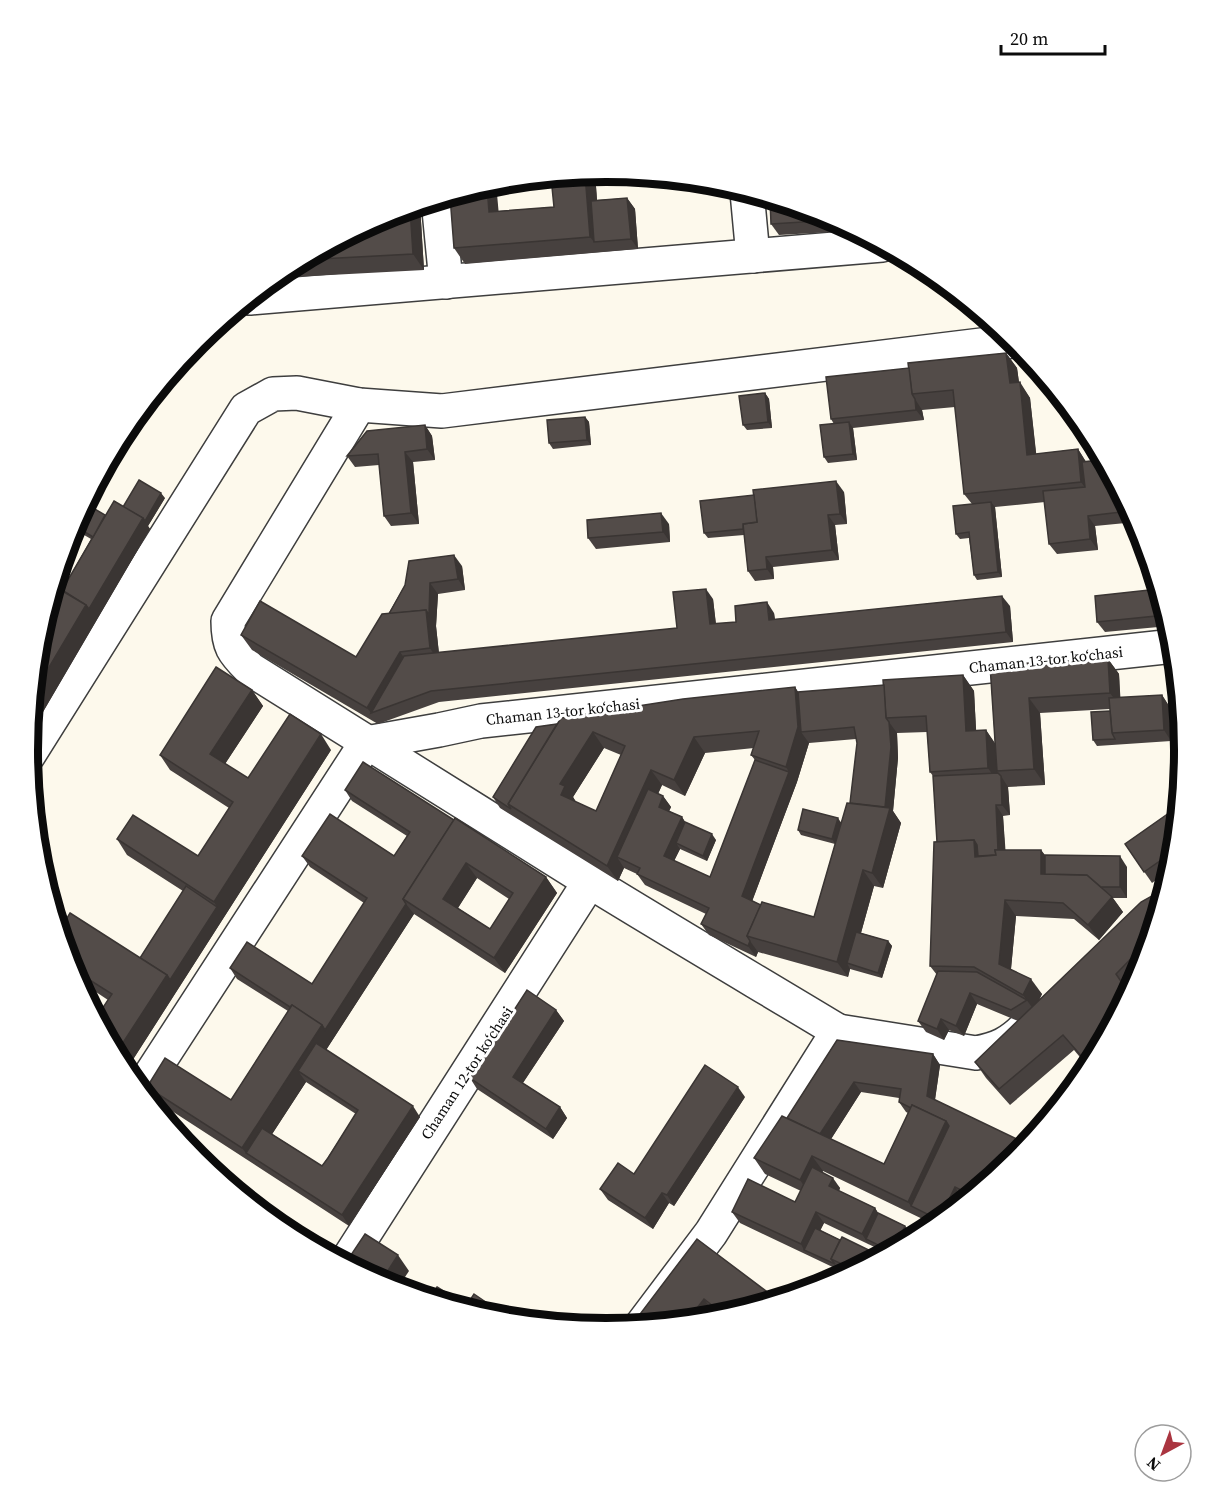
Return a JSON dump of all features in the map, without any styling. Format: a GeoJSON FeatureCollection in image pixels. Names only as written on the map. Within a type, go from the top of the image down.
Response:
{"type":"FeatureCollection","features":[{"type":"Feature","properties":{"kind":"street"},"geometry":{"type":"LineString","coordinates":[[748,201],[753,256]]}},
{"type":"Feature","properties":{"kind":"street"},"geometry":{"type":"LineString","coordinates":[[439,208],[446,282]]}},
{"type":"Feature","properties":{"kind":"street"},"geometry":{"type":"LineString","coordinates":[[264,297],[867,246]]}},
{"type":"Feature","properties":{"kind":"street"},"geometry":{"type":"LineString","coordinates":[[38,732],[246,409],[273,394],[297,393],[359,405],[442,411],[1000,343]]}},
{"type":"Feature","properties":{"kind":"street"},"geometry":{"type":"LineString","coordinates":[[359,405],[228,621],[228,638],[235,654],[250,669],[838,1032],[976,1053],[993,1050],[1013,1040],[1046,1008]]}},
{"type":"Feature","properties":{"kind":"street","name":"Chaman 13-tor koʻchasi"},"geometry":{"type":"LineString","coordinates":[[366,742],[481,721],[1164,647]]}},
{"type":"Feature","properties":{"kind":"street"},"geometry":{"type":"LineString","coordinates":[[145,1083],[366,742]]}},
{"type":"Feature","properties":{"kind":"street","name":"Chaman 12-tor koʻchasi"},"geometry":{"type":"LineString","coordinates":[[349,1257],[590,881]]}},
{"type":"Feature","properties":{"kind":"street"},"geometry":{"type":"LineString","coordinates":[[647,1317],[711,1233],[838,1032]]}},
{"type":"Feature","properties":{"kind":"building"},"geometry":{"type":"Polygon","coordinates":[[[586,183],[590,237],[454,248],[451,204],[488,195],[489,212],[554,207],[552,185],[586,183]]]}},
{"type":"Feature","properties":{"kind":"building"},"geometry":{"type":"Polygon","coordinates":[[[627,198],[631,239],[594,242],[591,201],[627,198]]]}},
{"type":"Feature","properties":{"kind":"building"},"geometry":{"type":"Polygon","coordinates":[[[770,207],[811,222],[771,224],[770,207]]]}},
{"type":"Feature","properties":{"kind":"building"},"geometry":{"type":"Polygon","coordinates":[[[411,218],[413,254],[322,259],[354,241],[411,218]]]}},
{"type":"Feature","properties":{"kind":"building"},"geometry":{"type":"Polygon","coordinates":[[[1006,353],[1010,383],[1020,382],[1027,455],[1078,449],[1081,482],[964,494],[953,390],[912,394],[908,363],[1006,353]]]}},
{"type":"Feature","properties":{"kind":"building"},"geometry":{"type":"Polygon","coordinates":[[[909,368],[916,410],[831,419],[826,377],[909,368]]]}},
{"type":"Feature","properties":{"kind":"building"},"geometry":{"type":"Polygon","coordinates":[[[765,393],[768,422],[743,425],[739,396],[765,393]]]}},
{"type":"Feature","properties":{"kind":"building"},"geometry":{"type":"Polygon","coordinates":[[[585,417],[587,440],[549,443],[547,420],[585,417]]]}},
{"type":"Feature","properties":{"kind":"building"},"geometry":{"type":"Polygon","coordinates":[[[849,422],[853,454],[824,457],[820,425],[849,422]]]}},
{"type":"Feature","properties":{"kind":"building"},"geometry":{"type":"Polygon","coordinates":[[[425,425],[427,449],[405,452],[411,513],[384,516],[378,454],[347,456],[367,431],[425,425]]]}},
{"type":"Feature","properties":{"kind":"building"},"geometry":{"type":"Polygon","coordinates":[[[1094,461],[1121,512],[1088,516],[1090,539],[1049,544],[1043,491],[1085,487],[1082,462],[1094,461]]]}},
{"type":"Feature","properties":{"kind":"building"},"geometry":{"type":"Polygon","coordinates":[[[139,480],[161,493],[145,521],[123,507],[139,480]]]}},
{"type":"Feature","properties":{"kind":"building"},"geometry":{"type":"Polygon","coordinates":[[[836,481],[840,514],[828,515],[832,550],[766,557],[767,569],[748,571],[743,524],[757,522],[753,490],[836,481]]]}},
{"type":"Feature","properties":{"kind":"building"},"geometry":{"type":"Polygon","coordinates":[[[754,495],[757,522],[743,524],[743,529],[704,533],[700,501],[754,495]]]}},
{"type":"Feature","properties":{"kind":"building"},"geometry":{"type":"Polygon","coordinates":[[[114,501],[143,518],[89,609],[62,590],[114,501]]]}},
{"type":"Feature","properties":{"kind":"building"},"geometry":{"type":"Polygon","coordinates":[[[991,502],[998,572],[974,575],[969,532],[956,534],[953,506],[991,502]]]}},
{"type":"Feature","properties":{"kind":"building"},"geometry":{"type":"Polygon","coordinates":[[[92,508],[105,515],[93,537],[82,530],[92,508]]]}},
{"type":"Feature","properties":{"kind":"building"},"geometry":{"type":"Polygon","coordinates":[[[661,513],[663,532],[588,538],[587,520],[661,513]]]}},
{"type":"Feature","properties":{"kind":"building"},"geometry":{"type":"Polygon","coordinates":[[[454,555],[458,579],[430,583],[429,615],[426,610],[389,614],[405,585],[409,561],[454,555]]]}},
{"type":"Feature","properties":{"kind":"building"},"geometry":{"type":"Polygon","coordinates":[[[706,589],[710,624],[736,622],[735,606],[767,602],[769,620],[1002,596],[1006,632],[431,691],[371,713],[404,656],[677,628],[673,592],[706,589]]]}},
{"type":"Feature","properties":{"kind":"building"},"geometry":{"type":"Polygon","coordinates":[[[61,590],[86,605],[42,680],[48,640],[61,590]]]}},
{"type":"Feature","properties":{"kind":"building"},"geometry":{"type":"Polygon","coordinates":[[[1150,590],[1157,616],[1097,622],[1095,596],[1150,590]]]}},
{"type":"Feature","properties":{"kind":"building"},"geometry":{"type":"Polygon","coordinates":[[[260,601],[356,657],[382,614],[426,610],[430,648],[400,652],[367,708],[241,635],[260,601]]]}},
{"type":"Feature","properties":{"kind":"building"},"geometry":{"type":"Polygon","coordinates":[[[1108,659],[1110,693],[1029,698],[1034,769],[997,771],[990,665],[1108,659]]]}},
{"type":"Feature","properties":{"kind":"building"},"geometry":{"type":"Polygon","coordinates":[[[216,667],[252,690],[210,754],[248,778],[290,714],[321,734],[214,902],[117,839],[133,815],[198,856],[233,802],[160,755],[216,667]]]}},
{"type":"Feature","properties":{"kind":"building"},"geometry":{"type":"Polygon","coordinates":[[[963,675],[966,731],[986,730],[988,768],[930,772],[926,716],[886,718],[883,680],[963,675]]]}},
{"type":"Feature","properties":{"kind":"building"},"geometry":{"type":"Polygon","coordinates":[[[884,685],[891,747],[885,807],[850,803],[857,743],[854,727],[801,732],[798,692],[884,685]]]}},
{"type":"Feature","properties":{"kind":"building"},"geometry":{"type":"Polygon","coordinates":[[[795,687],[798,727],[786,767],[751,755],[759,731],[694,737],[674,780],[651,770],[607,866],[508,804],[561,718],[683,699],[795,687]],[[593,732],[560,784],[565,786],[561,795],[596,811],[625,746],[593,732]]]}},
{"type":"Feature","properties":{"kind":"building"},"geometry":{"type":"Polygon","coordinates":[[[1162,695],[1164,730],[1112,733],[1109,698],[1162,695]]]}},
{"type":"Feature","properties":{"kind":"building"},"geometry":{"type":"Polygon","coordinates":[[[1110,711],[1112,733],[1115,739],[1093,740],[1091,712],[1110,711]]]}},
{"type":"Feature","properties":{"kind":"building"},"geometry":{"type":"Polygon","coordinates":[[[557,724],[508,804],[511,809],[493,797],[536,727],[557,724]]]}},
{"type":"Feature","properties":{"kind":"building"},"geometry":{"type":"Polygon","coordinates":[[[755,760],[789,772],[742,896],[761,905],[747,936],[750,941],[748,946],[701,924],[709,908],[637,874],[640,868],[617,857],[648,789],[663,796],[659,807],[682,817],[664,856],[710,877],[755,760]]]}},
{"type":"Feature","properties":{"kind":"building"},"geometry":{"type":"Polygon","coordinates":[[[363,762],[454,820],[403,899],[406,904],[325,1030],[322,1025],[292,1005],[290,1007],[230,968],[247,942],[312,984],[367,898],[302,856],[330,814],[394,856],[410,832],[345,790],[363,762]]]}},
{"type":"Feature","properties":{"kind":"building"},"geometry":{"type":"Polygon","coordinates":[[[998,773],[1001,776],[1002,805],[996,805],[998,850],[995,850],[996,855],[978,856],[974,840],[937,842],[933,776],[998,773]]]}},
{"type":"Feature","properties":{"kind":"building"},"geometry":{"type":"Polygon","coordinates":[[[847,803],[890,808],[872,873],[863,870],[837,962],[747,936],[762,902],[814,917],[847,803]]]}},
{"type":"Feature","properties":{"kind":"building"},"geometry":{"type":"Polygon","coordinates":[[[803,809],[838,818],[832,839],[798,830],[803,809]]]}},
{"type":"Feature","properties":{"kind":"building"},"geometry":{"type":"Polygon","coordinates":[[[1170,812],[1163,858],[1144,872],[1125,844],[1170,812]]]}},
{"type":"Feature","properties":{"kind":"building"},"geometry":{"type":"Polygon","coordinates":[[[455,818],[546,877],[494,958],[403,899],[455,818]],[[466,863],[443,899],[490,929],[513,893],[466,863]]]}},
{"type":"Feature","properties":{"kind":"building"},"geometry":{"type":"Polygon","coordinates":[[[685,822],[712,834],[703,856],[676,843],[685,822]]]}},
{"type":"Feature","properties":{"kind":"building"},"geometry":{"type":"Polygon","coordinates":[[[974,840],[975,857],[996,855],[995,850],[1041,850],[1041,874],[1087,875],[1112,897],[1088,925],[1063,903],[1005,900],[999,964],[1031,979],[1023,995],[974,967],[930,966],[934,842],[974,840]]]}},
{"type":"Feature","properties":{"kind":"building"},"geometry":{"type":"Polygon","coordinates":[[[1045,855],[1120,856],[1120,887],[1101,887],[1087,875],[1045,874],[1045,855]]]}},
{"type":"Feature","properties":{"kind":"building"},"geometry":{"type":"Polygon","coordinates":[[[186,886],[217,907],[170,980],[167,975],[140,958],[186,886]]]}},
{"type":"Feature","properties":{"kind":"building"},"geometry":{"type":"Polygon","coordinates":[[[1155,894],[1135,954],[1116,974],[1123,984],[1083,1058],[1063,1035],[999,1089],[975,1062],[1141,902],[1155,894]]]}},
{"type":"Feature","properties":{"kind":"building"},"geometry":{"type":"Polygon","coordinates":[[[70,913],[167,975],[121,1046],[101,1011],[112,994],[85,977],[65,922],[70,913]]]}},
{"type":"Feature","properties":{"kind":"building"},"geometry":{"type":"Polygon","coordinates":[[[856,932],[888,941],[878,973],[847,963],[856,932]]]}},
{"type":"Feature","properties":{"kind":"building"},"geometry":{"type":"Polygon","coordinates":[[[938,971],[977,972],[1027,1000],[1011,1010],[970,993],[956,1026],[941,1019],[937,1029],[918,1021],[938,971]]]}},
{"type":"Feature","properties":{"kind":"building"},"geometry":{"type":"Polygon","coordinates":[[[527,990],[556,1010],[513,1077],[560,1107],[546,1129],[470,1078],[527,990]]]}},
{"type":"Feature","properties":{"kind":"building"},"geometry":{"type":"Polygon","coordinates":[[[292,1005],[322,1025],[242,1148],[148,1086],[165,1058],[231,1100],[292,1005]]]}},
{"type":"Feature","properties":{"kind":"building"},"geometry":{"type":"Polygon","coordinates":[[[837,1040],[933,1054],[927,1096],[1019,1140],[963,1191],[955,1187],[947,1204],[931,1216],[911,1206],[949,1126],[946,1121],[912,1105],[911,1108],[899,1102],[901,1089],[854,1082],[820,1134],[787,1118],[837,1040]]]}},
{"type":"Feature","properties":{"kind":"building"},"geometry":{"type":"Polygon","coordinates":[[[316,1043],[413,1106],[342,1215],[246,1153],[262,1128],[322,1166],[328,1158],[358,1110],[298,1071],[316,1043]]]}},
{"type":"Feature","properties":{"kind":"building"},"geometry":{"type":"Polygon","coordinates":[[[705,1065],[738,1087],[667,1195],[662,1193],[645,1218],[600,1189],[618,1163],[634,1174],[705,1065]]]}},
{"type":"Feature","properties":{"kind":"building"},"geometry":{"type":"Polygon","coordinates":[[[912,1105],[946,1121],[908,1202],[812,1156],[800,1180],[754,1158],[782,1116],[884,1164],[912,1105]]]}},
{"type":"Feature","properties":{"kind":"building"},"geometry":{"type":"Polygon","coordinates":[[[812,1167],[833,1178],[829,1186],[875,1208],[862,1234],[816,1212],[801,1244],[732,1212],[748,1179],[795,1202],[812,1167]]]}},
{"type":"Feature","properties":{"kind":"building"},"geometry":{"type":"Polygon","coordinates":[[[878,1213],[905,1226],[901,1235],[881,1246],[866,1239],[878,1213]]]}},
{"type":"Feature","properties":{"kind":"building"},"geometry":{"type":"Polygon","coordinates":[[[815,1228],[840,1240],[831,1259],[835,1264],[804,1250],[815,1228]]]}},
{"type":"Feature","properties":{"kind":"building"},"geometry":{"type":"Polygon","coordinates":[[[365,1234],[398,1255],[386,1274],[349,1257],[365,1234]]]}},
{"type":"Feature","properties":{"kind":"building"},"geometry":{"type":"Polygon","coordinates":[[[842,1237],[872,1252],[844,1266],[831,1259],[842,1237]]]}},
{"type":"Feature","properties":{"kind":"building"},"geometry":{"type":"Polygon","coordinates":[[[697,1239],[770,1294],[716,1308],[704,1299],[694,1312],[638,1317],[697,1239]]]}},
{"type":"Feature","properties":{"kind":"building"},"geometry":{"type":"Polygon","coordinates":[[[437,1287],[454,1298],[434,1291],[437,1287]]]}},
{"type":"Feature","properties":{"kind":"building"},"geometry":{"type":"Polygon","coordinates":[[[474,1294],[494,1308],[469,1302],[474,1294]]]}}]}
